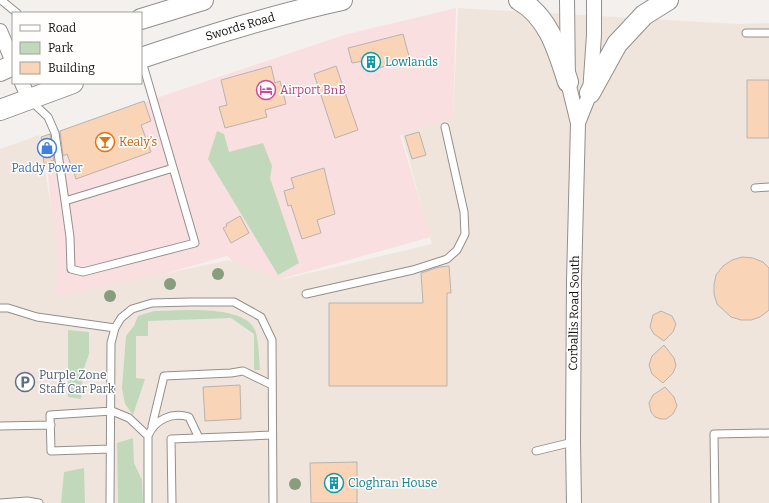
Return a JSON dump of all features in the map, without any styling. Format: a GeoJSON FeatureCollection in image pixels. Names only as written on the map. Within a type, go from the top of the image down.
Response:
{"type":"FeatureCollection","features":[{"type":"Feature","properties":{"kind":"main road"},"geometry":{"type":"LineString","coordinates":[[142,19],[202,0]]}},
{"type":"Feature","properties":{"kind":"main road","name":"Swords Road"},"geometry":{"type":"LineString","coordinates":[[142,58],[234,27],[342,0]]}},
{"type":"Feature","properties":{"kind":"main road"},"geometry":{"type":"LineString","coordinates":[[519,0],[525,3],[542,20],[556,44],[568,82]]}},
{"type":"Feature","properties":{"kind":"main road"},"geometry":{"type":"LineString","coordinates":[[590,93],[617,44],[644,15],[668,0]]}},
{"type":"Feature","properties":{"kind":"main road"},"geometry":{"type":"LineString","coordinates":[[0,71],[12,65]]}},
{"type":"Feature","properties":{"kind":"main road"},"geometry":{"type":"LineString","coordinates":[[0,110],[26,91],[67,84]]}},
{"type":"Feature","properties":{"kind":"street","name":"Corballis Road South"},"geometry":{"type":"LineString","coordinates":[[567,0],[568,82],[578,123],[573,442],[574,503]]}},
{"type":"Feature","properties":{"kind":"street","name":"Corballis Road South"},"geometry":{"type":"LineString","coordinates":[[578,123],[590,93],[594,36],[594,0]]}},
{"type":"Feature","properties":{"kind":"street"},"geometry":{"type":"LineString","coordinates":[[0,31],[12,60]]}},
{"type":"Feature","properties":{"kind":"lane"},"geometry":{"type":"LineString","coordinates":[[1,0],[16,12]]}},
{"type":"Feature","properties":{"kind":"lane"},"geometry":{"type":"LineString","coordinates":[[746,33],[769,33]]}},
{"type":"Feature","properties":{"kind":"lane"},"geometry":{"type":"LineString","coordinates":[[26,91],[48,117],[55,132],[70,237],[71,269],[82,272],[195,243],[142,61]]}},
{"type":"Feature","properties":{"kind":"lane"},"geometry":{"type":"LineString","coordinates":[[306,294],[413,270],[447,259],[456,250],[465,234],[464,212],[445,127]]}},
{"type":"Feature","properties":{"kind":"lane"},"geometry":{"type":"LineString","coordinates":[[65,200],[173,168]]}},
{"type":"Feature","properties":{"kind":"lane"},"geometry":{"type":"LineString","coordinates":[[755,188],[769,187]]}},
{"type":"Feature","properties":{"kind":"lane"},"geometry":{"type":"LineString","coordinates":[[110,503],[112,411],[111,343],[115,328],[121,318],[132,309],[152,303],[234,302],[261,317],[272,340],[273,503]]}},
{"type":"Feature","properties":{"kind":"lane"},"geometry":{"type":"LineString","coordinates":[[0,308],[8,308],[37,317],[115,328]]}},
{"type":"Feature","properties":{"kind":"lane"},"geometry":{"type":"LineString","coordinates":[[148,503],[148,436],[152,426],[164,376],[243,371],[272,385]]}},
{"type":"Feature","properties":{"kind":"lane"},"geometry":{"type":"LineString","coordinates":[[110,449],[51,451],[50,415],[112,411],[129,418],[148,436]]}},
{"type":"Feature","properties":{"kind":"lane"},"geometry":{"type":"LineString","coordinates":[[152,426],[164,417],[180,414],[189,417],[199,438]]}},
{"type":"Feature","properties":{"kind":"lane"},"geometry":{"type":"LineString","coordinates":[[0,426],[51,425]]}},
{"type":"Feature","properties":{"kind":"lane"},"geometry":{"type":"LineString","coordinates":[[715,503],[714,434],[769,433]]}},
{"type":"Feature","properties":{"kind":"lane"},"geometry":{"type":"LineString","coordinates":[[172,503],[171,439],[272,435]]}},
{"type":"Feature","properties":{"kind":"lane"},"geometry":{"type":"LineString","coordinates":[[536,451],[573,442]]}},
{"type":"Feature","properties":{"kind":"lane"},"geometry":{"type":"LineString","coordinates":[[0,502],[27,500],[39,503]]}},
{"type":"Feature","properties":{"kind":"shaded area"},"geometry":{"type":"Polygon","coordinates":[[[456,8],[453,119],[400,135],[431,237],[259,285],[227,256],[79,298],[49,297],[56,257],[48,176],[41,137],[344,35],[456,8]]]}},
{"type":"Feature","properties":{"kind":"shaded area"},"geometry":{"type":"Polygon","coordinates":[[[458,8],[738,24],[769,23],[769,503],[0,503],[0,149],[39,135],[59,254],[55,297],[229,260],[284,279],[432,244],[402,134],[453,118],[458,8]]]}},
{"type":"Feature","properties":{"kind":"green space"},"geometry":{"type":"Polygon","coordinates":[[[217,131],[224,134],[229,152],[263,143],[272,166],[270,178],[299,263],[278,275],[208,159],[217,131]]]}},
{"type":"Feature","properties":{"kind":"green space"},"geometry":{"type":"Polygon","coordinates":[[[154,311],[211,311],[227,313],[240,317],[250,323],[256,333],[260,370],[254,370],[254,334],[231,318],[148,321],[148,336],[136,336],[136,378],[145,379],[133,415],[125,404],[122,388],[126,336],[134,326],[138,316],[154,311]]]}},
{"type":"Feature","properties":{"kind":"green space"},"geometry":{"type":"Polygon","coordinates":[[[68,330],[89,332],[89,354],[83,371],[81,399],[68,397],[68,330]]]}},
{"type":"Feature","properties":{"kind":"green space"},"geometry":{"type":"Polygon","coordinates":[[[133,438],[134,463],[142,480],[143,503],[118,503],[117,443],[133,438]]]}},
{"type":"Feature","properties":{"kind":"green space"},"geometry":{"type":"Polygon","coordinates":[[[84,468],[85,503],[61,503],[64,472],[84,468]]]}},
{"type":"Feature","properties":{"kind":"building"},"geometry":{"type":"Polygon","coordinates":[[[403,34],[410,60],[366,71],[363,61],[352,63],[348,48],[403,34]]]}},
{"type":"Feature","properties":{"kind":"building"},"geometry":{"type":"Polygon","coordinates":[[[271,66],[275,83],[280,81],[286,104],[265,110],[267,117],[225,128],[219,107],[227,105],[221,80],[271,66]]]}},
{"type":"Feature","properties":{"kind":"building"},"geometry":{"type":"Polygon","coordinates":[[[336,66],[358,130],[335,138],[314,74],[336,66]]]}},
{"type":"Feature","properties":{"kind":"building"},"geometry":{"type":"Polygon","coordinates":[[[747,80],[769,80],[769,138],[747,138],[747,80]]]}},
{"type":"Feature","properties":{"kind":"building","name":"Kealy’s"},"geometry":{"type":"Polygon","coordinates":[[[144,101],[151,121],[141,125],[151,152],[76,179],[67,154],[63,156],[60,131],[144,101]]]}},
{"type":"Feature","properties":{"kind":"building"},"geometry":{"type":"Polygon","coordinates":[[[419,132],[426,155],[412,159],[405,136],[419,132]]]}},
{"type":"Feature","properties":{"kind":"building","name":"Paddy Power"},"geometry":{"type":"Polygon","coordinates":[[[50,134],[54,160],[44,164],[41,137],[50,134]]]}},
{"type":"Feature","properties":{"kind":"building"},"geometry":{"type":"Polygon","coordinates":[[[324,168],[335,214],[317,220],[321,233],[302,239],[291,205],[288,206],[284,191],[294,188],[291,178],[324,168]]]}},
{"type":"Feature","properties":{"kind":"building"},"geometry":{"type":"Polygon","coordinates":[[[240,216],[249,233],[231,243],[223,228],[227,226],[226,224],[240,216]]]}},
{"type":"Feature","properties":{"kind":"building"},"geometry":{"type":"Polygon","coordinates":[[[742,257],[753,258],[763,262],[769,268],[769,310],[760,317],[751,320],[741,320],[731,317],[717,304],[714,294],[716,275],[723,266],[732,260],[742,257]]]}},
{"type":"Feature","properties":{"kind":"building"},"geometry":{"type":"Polygon","coordinates":[[[449,266],[451,293],[447,293],[447,386],[329,386],[329,303],[423,303],[421,273],[439,267],[449,266]]]}},
{"type":"Feature","properties":{"kind":"building"},"geometry":{"type":"Polygon","coordinates":[[[661,311],[672,316],[676,324],[673,332],[664,341],[654,334],[650,327],[653,315],[661,311]]]}},
{"type":"Feature","properties":{"kind":"building"},"geometry":{"type":"Polygon","coordinates":[[[664,345],[674,358],[676,366],[673,373],[663,383],[652,374],[649,365],[652,356],[664,345]]]}},
{"type":"Feature","properties":{"kind":"building"},"geometry":{"type":"Polygon","coordinates":[[[240,385],[241,419],[205,421],[203,387],[240,385]]]}},
{"type":"Feature","properties":{"kind":"building"},"geometry":{"type":"Polygon","coordinates":[[[665,387],[674,397],[677,406],[673,414],[666,419],[661,419],[655,417],[651,412],[649,403],[653,395],[665,387]]]}},
{"type":"Feature","properties":{"kind":"building","name":"Cloghran House"},"geometry":{"type":"Polygon","coordinates":[[[357,462],[357,503],[311,503],[310,463],[357,462]]]}},
{"type":"Feature","properties":{"kind":"place","name":"Lowlands"},"geometry":{"type":"Point","coordinates":[371,62]}},
{"type":"Feature","properties":{"kind":"place","name":"Airport BnB"},"geometry":{"type":"Point","coordinates":[266,90]}},
{"type":"Feature","properties":{"kind":"place","name":"Kealy’s"},"geometry":{"type":"Point","coordinates":[105,142]}},
{"type":"Feature","properties":{"kind":"place","name":"Paddy Power"},"geometry":{"type":"Point","coordinates":[47,148]}},
{"type":"Feature","properties":{"kind":"place","name":"Purple Zone Staff Car Park"},"geometry":{"type":"Point","coordinates":[25,382]}},
{"type":"Feature","properties":{"kind":"place","name":"Cloghran House"},"geometry":{"type":"Point","coordinates":[334,483]}}]}
